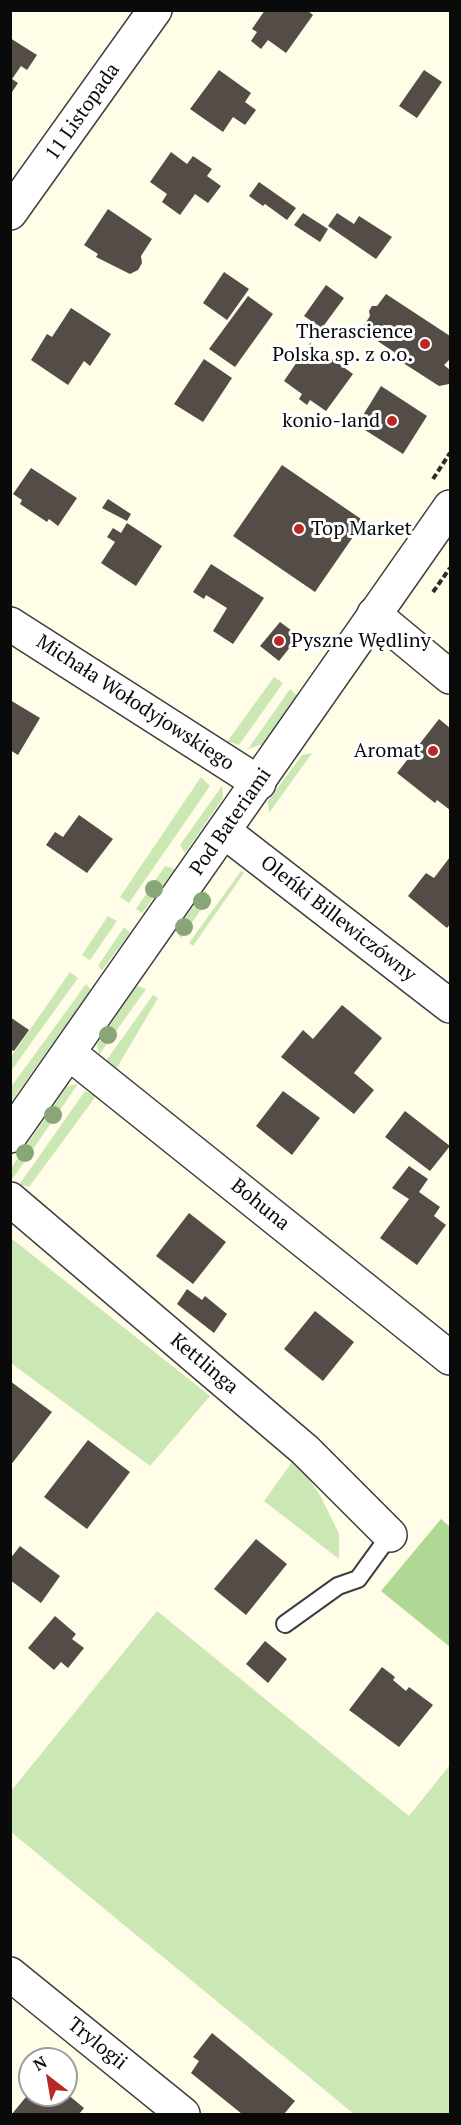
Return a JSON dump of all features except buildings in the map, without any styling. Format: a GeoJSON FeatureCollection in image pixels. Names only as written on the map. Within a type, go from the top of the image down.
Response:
{"type":"FeatureCollection","features":[{"type":"Feature","properties":{"kind":"street","name":"11 Listopada"},"geometry":{"type":"LineString","coordinates":[[10,213],[155,10]]}},
{"type":"Feature","properties":{"kind":"street","name":"Pod Bateriami"},"geometry":{"type":"LineString","coordinates":[[10,1136],[450,507]]}},
{"type":"Feature","properties":{"kind":"street"},"geometry":{"type":"LineString","coordinates":[[374,614],[450,677]]}},
{"type":"Feature","properties":{"kind":"street","name":"Michała Wołodyjowskiego"},"geometry":{"type":"LineString","coordinates":[[10,624],[258,783]]}},
{"type":"Feature","properties":{"kind":"street","name":"Oleńki Billewiczówny"},"geometry":{"type":"LineString","coordinates":[[225,831],[450,1006]]}},
{"type":"Feature","properties":{"kind":"street","name":"Bohuna"},"geometry":{"type":"LineString","coordinates":[[69,1053],[450,1358]]}},
{"type":"Feature","properties":{"kind":"street","name":"Kettlinga"},"geometry":{"type":"LineString","coordinates":[[10,1199],[305,1450],[390,1535]]}},
{"type":"Feature","properties":{"kind":"street","name":"Trylogii"},"geometry":{"type":"LineString","coordinates":[[10,1974],[183,2115]]}},
{"type":"Feature","properties":{"kind":"lane"},"geometry":{"type":"LineString","coordinates":[[285,1624],[338,1586],[358,1579],[390,1535]]}},
{"type":"Feature","properties":{"kind":"green space"},"geometry":{"type":"Polygon","coordinates":[[[274,677],[283,683],[239,745],[230,742],[225,750],[222,740],[227,742],[274,677]]]}},
{"type":"Feature","properties":{"kind":"green space"},"geometry":{"type":"Polygon","coordinates":[[[290,689],[297,696],[263,744],[248,749],[290,689]]]}},
{"type":"Feature","properties":{"kind":"green space"},"geometry":{"type":"Polygon","coordinates":[[[312,753],[269,813],[268,801],[302,755],[312,753]]]}},
{"type":"Feature","properties":{"kind":"green space"},"geometry":{"type":"Polygon","coordinates":[[[201,777],[210,786],[129,903],[120,897],[201,777]]]}},
{"type":"Feature","properties":{"kind":"green space"},"geometry":{"type":"Polygon","coordinates":[[[222,786],[223,798],[185,853],[180,845],[222,786]]]}},
{"type":"Feature","properties":{"kind":"green space"},"geometry":{"type":"Polygon","coordinates":[[[165,866],[175,869],[142,913],[136,909],[165,866]]]}},
{"type":"Feature","properties":{"kind":"green space"},"geometry":{"type":"Polygon","coordinates":[[[241,871],[244,873],[193,946],[189,943],[241,871]]]}},
{"type":"Feature","properties":{"kind":"green space"},"geometry":{"type":"Polygon","coordinates":[[[205,890],[210,897],[181,938],[176,931],[205,890]]]}},
{"type":"Feature","properties":{"kind":"green space"},"geometry":{"type":"Polygon","coordinates":[[[108,916],[117,921],[90,960],[82,955],[108,916]]]}},
{"type":"Feature","properties":{"kind":"green space"},"geometry":{"type":"Polygon","coordinates":[[[124,927],[130,933],[102,970],[98,966],[124,927]]]}},
{"type":"Feature","properties":{"kind":"green space"},"geometry":{"type":"Polygon","coordinates":[[[70,972],[78,978],[11,1071],[11,1057],[70,972]]]}},
{"type":"Feature","properties":{"kind":"green space"},"geometry":{"type":"Polygon","coordinates":[[[86,984],[91,990],[12,1100],[11,1087],[86,984]]]}},
{"type":"Feature","properties":{"kind":"green space"},"geometry":{"type":"Polygon","coordinates":[[[137,986],[146,989],[99,1055],[97,1044],[137,986]]]}},
{"type":"Feature","properties":{"kind":"green space"},"geometry":{"type":"Polygon","coordinates":[[[153,995],[158,998],[115,1071],[106,1061],[153,995]]]}},
{"type":"Feature","properties":{"kind":"green space"},"geometry":{"type":"Polygon","coordinates":[[[78,1084],[11,1181],[11,1168],[67,1086],[78,1084]]]}},
{"type":"Feature","properties":{"kind":"green space"},"geometry":{"type":"Polygon","coordinates":[[[85,1091],[96,1096],[29,1187],[19,1185],[85,1091]]]}},
{"type":"Feature","properties":{"kind":"green space"},"geometry":{"type":"Polygon","coordinates":[[[11,1238],[210,1396],[150,1466],[11,1363],[11,1238]]]}},
{"type":"Feature","properties":{"kind":"green space"},"geometry":{"type":"Polygon","coordinates":[[[295,1458],[321,1497],[339,1534],[339,1559],[264,1501],[295,1458]]]}},
{"type":"Feature","properties":{"kind":"green space"},"geometry":{"type":"Polygon","coordinates":[[[441,1519],[450,1527],[450,1647],[381,1591],[441,1519]]]}},
{"type":"Feature","properties":{"kind":"green space"},"geometry":{"type":"Polygon","coordinates":[[[157,1611],[409,1816],[450,1765],[450,2114],[354,2114],[11,1832],[11,1791],[157,1611]]]}},
{"type":"Feature","properties":{"kind":"place","name":"Therascience Polska sp. z o.o."},"geometry":{"type":"Point","coordinates":[425,344]}},
{"type":"Feature","properties":{"kind":"place","name":"konio-land"},"geometry":{"type":"Point","coordinates":[392,421]}},
{"type":"Feature","properties":{"kind":"place","name":"Top Market"},"geometry":{"type":"Point","coordinates":[299,529]}},
{"type":"Feature","properties":{"kind":"place","name":"Pyszne Wędliny"},"geometry":{"type":"Point","coordinates":[279,641]}},
{"type":"Feature","properties":{"kind":"place","name":"Aromat"},"geometry":{"type":"Point","coordinates":[433,751]}}]}
